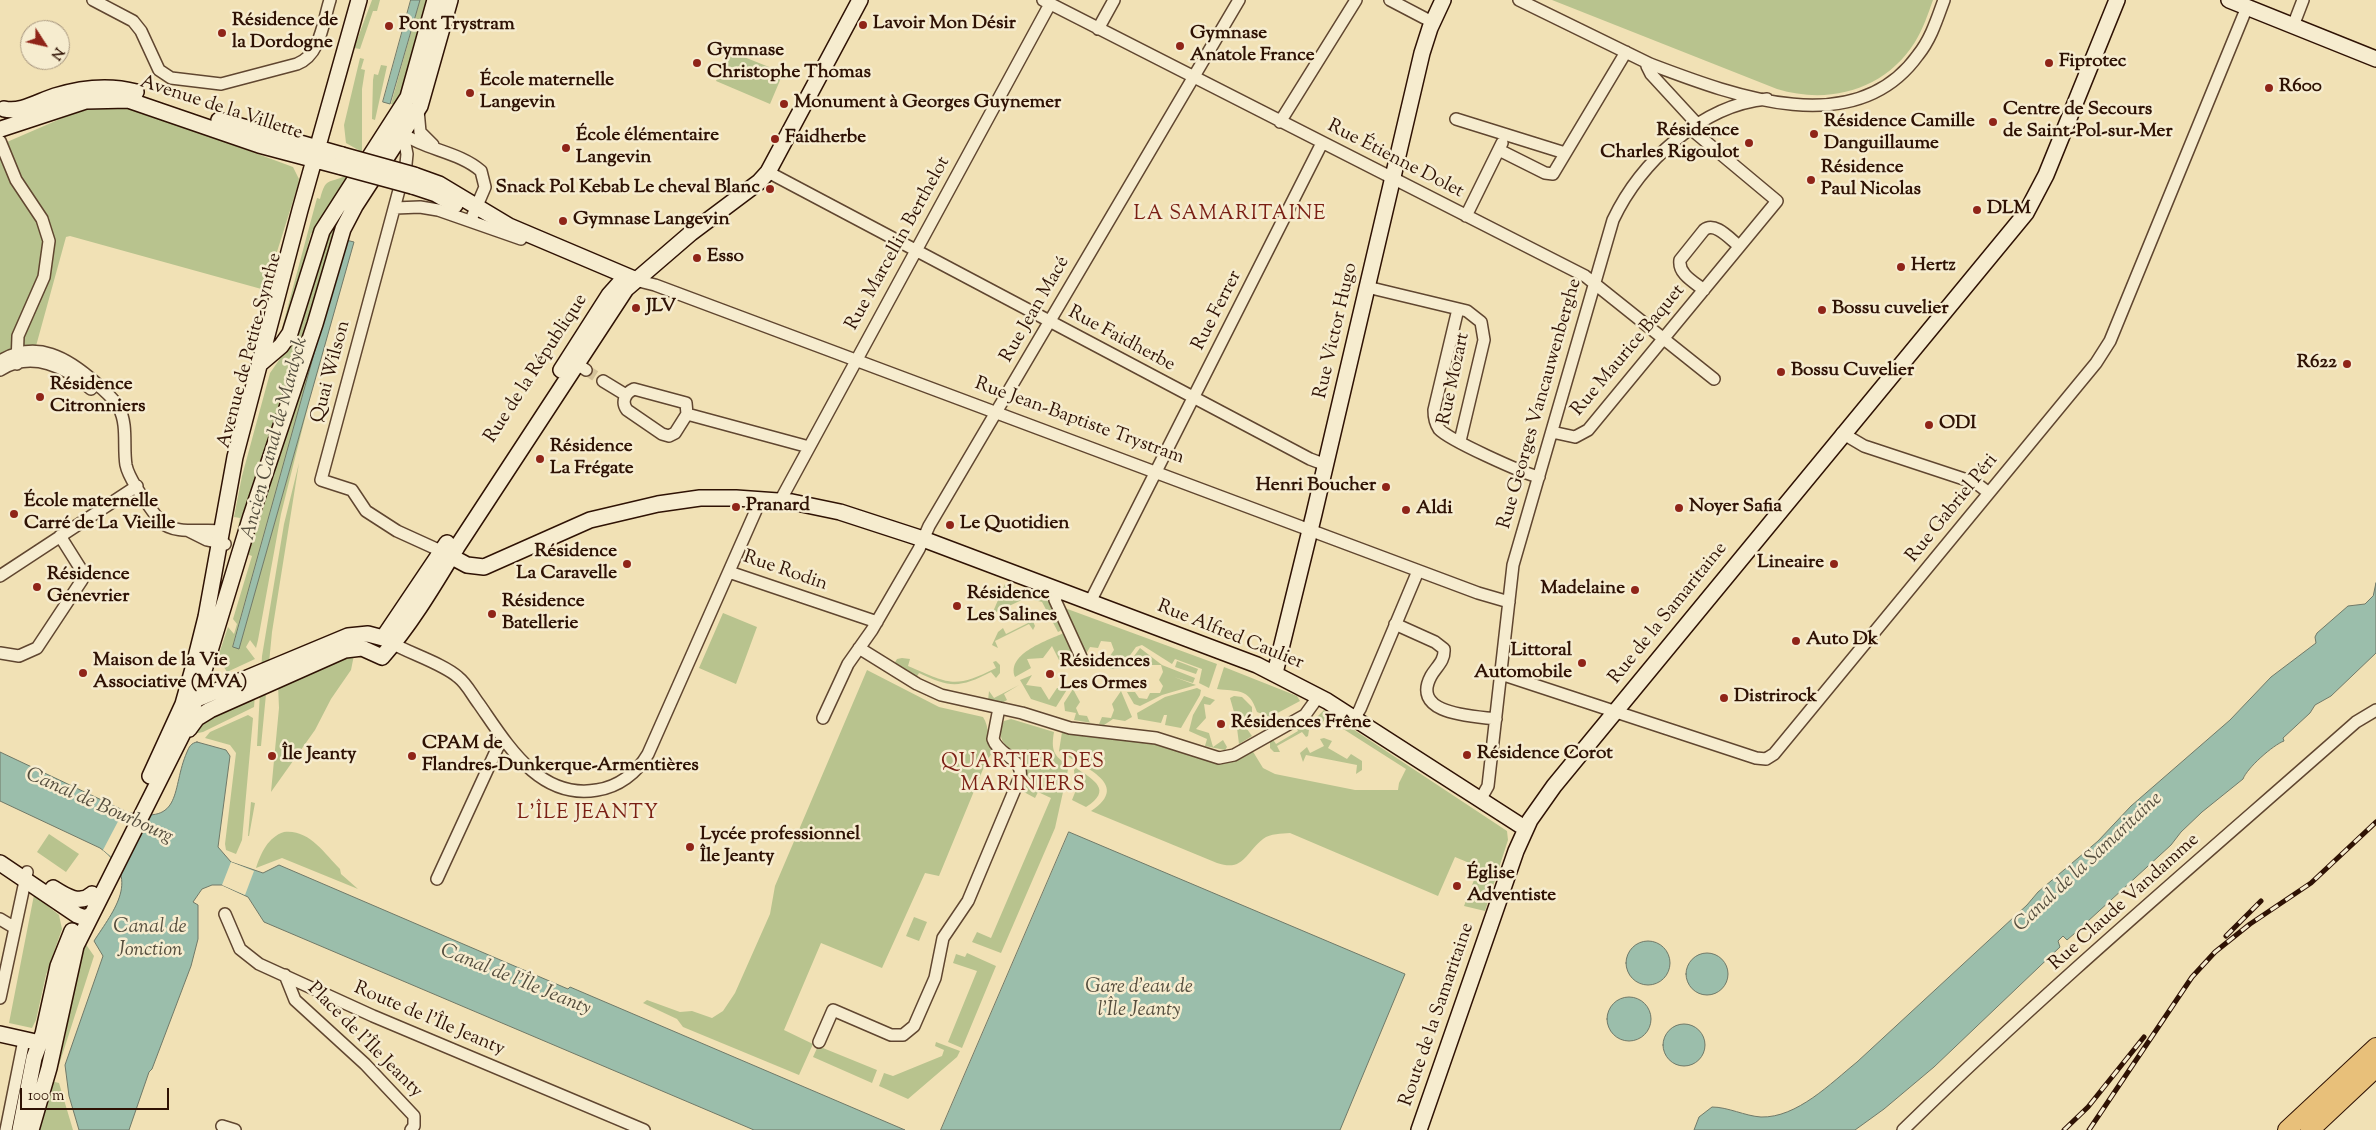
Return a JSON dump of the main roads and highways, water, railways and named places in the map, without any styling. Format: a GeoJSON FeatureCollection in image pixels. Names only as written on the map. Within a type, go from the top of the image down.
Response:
{"type":"FeatureCollection","features":[{"type":"Feature","properties":{"kind":"main road"},"geometry":{"type":"LineString","coordinates":[[2287,1130],[2376,1047]]}},
{"type":"Feature","properties":{"kind":"main road"},"geometry":{"type":"LineString","coordinates":[[2310,1130],[2376,1068]]}},
{"type":"Feature","properties":{"kind":"water"},"geometry":{"type":"Polygon","coordinates":[[[411,0],[420,0],[390,104],[383,102],[411,0]]]}},
{"type":"Feature","properties":{"kind":"water"},"geometry":{"type":"Polygon","coordinates":[[[346,240],[354,242],[239,649],[233,647],[346,240]]]}},
{"type":"Feature","properties":{"kind":"water","name":"Canal de la Samaritaine"},"geometry":{"type":"Polygon","coordinates":[[[2376,583],[2376,653],[2331,696],[2315,705],[2310,713],[2283,738],[2284,741],[2261,757],[2245,774],[2243,779],[2202,812],[2181,832],[2171,845],[2075,933],[2067,940],[2063,936],[2058,941],[2060,947],[1934,1067],[1884,1109],[1855,1130],[1694,1130],[1699,1117],[1712,1107],[1761,1117],[1774,1116],[1800,1106],[1825,1089],[1857,1062],[2027,905],[2038,892],[2098,841],[2131,806],[2230,720],[2271,677],[2316,643],[2315,637],[2317,633],[2348,606],[2365,604],[2373,596],[2376,583]]]}},
{"type":"Feature","properties":{"kind":"water"},"geometry":{"type":"Polygon","coordinates":[[[197,742],[226,750],[230,756],[218,847],[231,862],[263,873],[279,865],[568,989],[570,987],[905,1130],[754,1130],[264,922],[248,897],[222,885],[212,885],[202,889],[193,902],[198,905],[198,939],[191,966],[152,1069],[149,1072],[129,1130],[79,1130],[69,1096],[65,1065],[103,956],[94,941],[116,906],[122,882],[120,871],[113,859],[100,848],[0,801],[0,752],[127,812],[145,815],[158,814],[167,809],[176,790],[189,747],[197,742]]]}},
{"type":"Feature","properties":{"kind":"water","name":"Gare d'eau de l'Île Jeanty"},"geometry":{"type":"Polygon","coordinates":[[[1069,832],[1405,974],[1340,1130],[941,1130],[1069,832]]]}},
{"type":"Feature","properties":{"kind":"water"},"geometry":{"type":"Polygon","coordinates":[[[1652,941],[1664,947],[1669,954],[1669,972],[1664,979],[1657,984],[1644,985],[1636,982],[1629,975],[1626,959],[1629,951],[1636,944],[1652,941]]]}},
{"type":"Feature","properties":{"kind":"water"},"geometry":{"type":"Polygon","coordinates":[[[1707,953],[1722,959],[1728,974],[1722,989],[1707,995],[1692,989],[1686,974],[1692,959],[1707,953]]]}},
{"type":"Feature","properties":{"kind":"water"},"geometry":{"type":"Polygon","coordinates":[[[1633,997],[1645,1003],[1650,1010],[1650,1028],[1645,1035],[1638,1040],[1625,1041],[1617,1038],[1610,1031],[1607,1015],[1610,1007],[1617,1000],[1633,997]]]}},
{"type":"Feature","properties":{"kind":"water"},"geometry":{"type":"Polygon","coordinates":[[[1684,1024],[1699,1030],[1705,1045],[1699,1060],[1684,1066],[1669,1060],[1663,1045],[1669,1030],[1684,1024]]]}},
{"type":"Feature","properties":{"kind":"tunnel"},"geometry":{"type":"LineString","coordinates":[[586,370],[603,381]]}},
{"type":"Feature","properties":{"kind":"railway"},"geometry":{"type":"LineString","coordinates":[[2089,1130],[2192,977],[2215,952],[2250,924],[2311,883],[2376,822]]}},
{"type":"Feature","properties":{"kind":"railway"},"geometry":{"type":"LineString","coordinates":[[2226,936],[2261,901]]}},
{"type":"Feature","properties":{"kind":"railway"},"geometry":{"type":"LineString","coordinates":[[2064,1130],[2088,1107],[2144,1037]]}},
{"type":"Feature","properties":{"kind":"place","name":"Lavoir Mon Désir"},"geometry":{"type":"Point","coordinates":[863,25]}},
{"type":"Feature","properties":{"kind":"place","name":"Pont Trystram"},"geometry":{"type":"Point","coordinates":[389,26]}},
{"type":"Feature","properties":{"kind":"place","name":"Résidence de la Dordogne"},"geometry":{"type":"Point","coordinates":[222,33]}},
{"type":"Feature","properties":{"kind":"place","name":"Gymnase Anatole France"},"geometry":{"type":"Point","coordinates":[1180,46]}},
{"type":"Feature","properties":{"kind":"place","name":"Gymnase Christophe Thomas"},"geometry":{"type":"Point","coordinates":[697,63]}},
{"type":"Feature","properties":{"kind":"place","name":"Fiprotec"},"geometry":{"type":"Point","coordinates":[2049,63]}},
{"type":"Feature","properties":{"kind":"place","name":"R600"},"geometry":{"type":"Point","coordinates":[2269,88]}},
{"type":"Feature","properties":{"kind":"place","name":"École maternelle Langevin"},"geometry":{"type":"Point","coordinates":[470,93]}},
{"type":"Feature","properties":{"kind":"place","name":"Monument à Georges Guynemer"},"geometry":{"type":"Point","coordinates":[784,104]}},
{"type":"Feature","properties":{"kind":"place","name":"Centre de Secours de Saint-Pol-sur-Mer"},"geometry":{"type":"Point","coordinates":[1993,122]}},
{"type":"Feature","properties":{"kind":"place","name":"Résidence Camille Danguillaume"},"geometry":{"type":"Point","coordinates":[1814,134]}},
{"type":"Feature","properties":{"kind":"place","name":"Faidherbe"},"geometry":{"type":"Point","coordinates":[775,139]}},
{"type":"Feature","properties":{"kind":"place","name":"Résidence Charles Rigoulot"},"geometry":{"type":"Point","coordinates":[1749,143]}},
{"type":"Feature","properties":{"kind":"place","name":"École élémentaire Langevin"},"geometry":{"type":"Point","coordinates":[566,148]}},
{"type":"Feature","properties":{"kind":"place","name":"Résidence Paul Nicolas"},"geometry":{"type":"Point","coordinates":[1811,180]}},
{"type":"Feature","properties":{"kind":"place","name":"Snack Pol Kebab Le cheval Blanc"},"geometry":{"type":"Point","coordinates":[770,189]}},
{"type":"Feature","properties":{"kind":"place","name":"DLM"},"geometry":{"type":"Point","coordinates":[1977,210]}},
{"type":"Feature","properties":{"kind":"place","name":"Gymnase Langevin"},"geometry":{"type":"Point","coordinates":[563,221]}},
{"type":"Feature","properties":{"kind":"place","name":"Esso"},"geometry":{"type":"Point","coordinates":[697,258]}},
{"type":"Feature","properties":{"kind":"place","name":"Hertz"},"geometry":{"type":"Point","coordinates":[1901,267]}},
{"type":"Feature","properties":{"kind":"place","name":"JLV"},"geometry":{"type":"Point","coordinates":[636,308]}},
{"type":"Feature","properties":{"kind":"place","name":"Bossu cuvelier"},"geometry":{"type":"Point","coordinates":[1822,310]}},
{"type":"Feature","properties":{"kind":"place","name":"R622"},"geometry":{"type":"Point","coordinates":[2347,364]}},
{"type":"Feature","properties":{"kind":"place","name":"Bossu Cuvelier"},"geometry":{"type":"Point","coordinates":[1781,372]}},
{"type":"Feature","properties":{"kind":"place","name":"Résidence Citronniers"},"geometry":{"type":"Point","coordinates":[40,397]}},
{"type":"Feature","properties":{"kind":"place","name":"ODI"},"geometry":{"type":"Point","coordinates":[1929,425]}},
{"type":"Feature","properties":{"kind":"place","name":"Résidence La Frégate"},"geometry":{"type":"Point","coordinates":[540,459]}},
{"type":"Feature","properties":{"kind":"place","name":"Henri Boucher"},"geometry":{"type":"Point","coordinates":[1386,487]}},
{"type":"Feature","properties":{"kind":"place","name":"Pranard"},"geometry":{"type":"Point","coordinates":[736,507]}},
{"type":"Feature","properties":{"kind":"place","name":"Noyer Safia"},"geometry":{"type":"Point","coordinates":[1679,508]}},
{"type":"Feature","properties":{"kind":"place","name":"Aldi"},"geometry":{"type":"Point","coordinates":[1406,510]}},
{"type":"Feature","properties":{"kind":"place","name":"École maternelle Carré de La Vieille"},"geometry":{"type":"Point","coordinates":[14,514]}},
{"type":"Feature","properties":{"kind":"place","name":"Le Quotidien"},"geometry":{"type":"Point","coordinates":[950,525]}},
{"type":"Feature","properties":{"kind":"place","name":"Résidence La Caravelle"},"geometry":{"type":"Point","coordinates":[627,564]}},
{"type":"Feature","properties":{"kind":"place","name":"Lineaire"},"geometry":{"type":"Point","coordinates":[1834,564]}},
{"type":"Feature","properties":{"kind":"place","name":"Résidence Genevrier"},"geometry":{"type":"Point","coordinates":[37,587]}},
{"type":"Feature","properties":{"kind":"place","name":"Madelaine"},"geometry":{"type":"Point","coordinates":[1635,590]}},
{"type":"Feature","properties":{"kind":"place","name":"Résidence Les Salines"},"geometry":{"type":"Point","coordinates":[957,606]}},
{"type":"Feature","properties":{"kind":"place","name":"Résidence Batellerie"},"geometry":{"type":"Point","coordinates":[492,614]}},
{"type":"Feature","properties":{"kind":"place","name":"Auto Dk"},"geometry":{"type":"Point","coordinates":[1796,641]}},
{"type":"Feature","properties":{"kind":"place","name":"Littoral Automobile"},"geometry":{"type":"Point","coordinates":[1582,663]}},
{"type":"Feature","properties":{"kind":"place","name":"Maison de la Vie Associative (MVA)"},"geometry":{"type":"Point","coordinates":[83,673]}},
{"type":"Feature","properties":{"kind":"place","name":"Résidences Les Ormes"},"geometry":{"type":"Point","coordinates":[1050,674]}},
{"type":"Feature","properties":{"kind":"place","name":"Distrirock"},"geometry":{"type":"Point","coordinates":[1724,698]}},
{"type":"Feature","properties":{"kind":"place","name":"Résidences Frêne"},"geometry":{"type":"Point","coordinates":[1221,724]}},
{"type":"Feature","properties":{"kind":"place","name":"Résidence Corot"},"geometry":{"type":"Point","coordinates":[1467,755]}},
{"type":"Feature","properties":{"kind":"place","name":"Île Jeanty"},"geometry":{"type":"Point","coordinates":[272,756]}},
{"type":"Feature","properties":{"kind":"place","name":"CPAM de Flandres-Dunkerque-Armentières"},"geometry":{"type":"Point","coordinates":[412,756]}},
{"type":"Feature","properties":{"kind":"place","name":"Lycée professionnel Île Jeanty"},"geometry":{"type":"Point","coordinates":[690,847]}},
{"type":"Feature","properties":{"kind":"place","name":"Église Adventiste"},"geometry":{"type":"Point","coordinates":[1457,886]}},
{"type":"Feature","properties":{"kind":"district","name":"LA SAMARITAINE"},"geometry":{"type":"Point","coordinates":[1230,216]}},
{"type":"Feature","properties":{"kind":"district","name":"QUARTIER DES MARINIERS"},"geometry":{"type":"Point","coordinates":[1023,776]}},
{"type":"Feature","properties":{"kind":"district","name":"L'ÎLE JEANTY"},"geometry":{"type":"Point","coordinates":[588,815]}},
{"type":"Feature","properties":{"kind":"water label","name":"Ancien Canal de Mardyck"},"geometry":{"type":"Point","coordinates":[276,439]}},
{"type":"Feature","properties":{"kind":"water label","name":"Canal de Bourbourg"},"geometry":{"type":"Point","coordinates":[99,807]}},
{"type":"Feature","properties":{"kind":"water label","name":"Canal de Jonction"},"geometry":{"type":"Point","coordinates":[150,940]}},
{"type":"Feature","properties":{"kind":"water label","name":"Canal de l'Île Jeanty"},"geometry":{"type":"Point","coordinates":[515,981]}}]}
